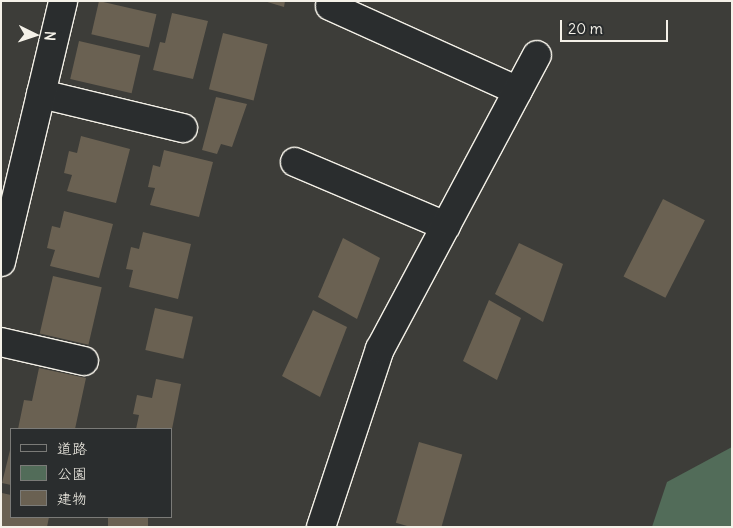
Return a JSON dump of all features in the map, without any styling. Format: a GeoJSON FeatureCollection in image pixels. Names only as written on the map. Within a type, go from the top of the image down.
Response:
{"type":"FeatureCollection","features":[{"type":"Feature","properties":{"kind":"street"},"geometry":{"type":"LineString","coordinates":[[1,262],[5,226],[41,94],[63,1]]}},
{"type":"Feature","properties":{"kind":"street"},"geometry":{"type":"LineString","coordinates":[[330,6],[518,91]]}},
{"type":"Feature","properties":{"kind":"street"},"geometry":{"type":"LineString","coordinates":[[321,527],[380,348],[537,55]]}},
{"type":"Feature","properties":{"kind":"street"},"geometry":{"type":"LineString","coordinates":[[41,94],[183,128]]}},
{"type":"Feature","properties":{"kind":"street"},"geometry":{"type":"LineString","coordinates":[[295,162],[446,226]]}},
{"type":"Feature","properties":{"kind":"street"},"geometry":{"type":"LineString","coordinates":[[1,342],[84,361]]}},
{"type":"Feature","properties":{"kind":"green space"},"geometry":{"type":"Polygon","coordinates":[[[732,447],[732,527],[652,527],[667,482],[732,447]]]}},
{"type":"Feature","properties":{"kind":"building"},"geometry":{"type":"Polygon","coordinates":[[[99,1],[156,14],[149,47],[91,34],[99,1]]]}},
{"type":"Feature","properties":{"kind":"building"},"geometry":{"type":"Polygon","coordinates":[[[264,1],[285,1],[284,7],[264,1]]]}},
{"type":"Feature","properties":{"kind":"building"},"geometry":{"type":"Polygon","coordinates":[[[172,13],[208,21],[193,79],[153,70],[160,42],[165,43],[172,13]]]}},
{"type":"Feature","properties":{"kind":"building"},"geometry":{"type":"Polygon","coordinates":[[[223,33],[268,44],[254,100],[209,89],[223,33]]]}},
{"type":"Feature","properties":{"kind":"building"},"geometry":{"type":"Polygon","coordinates":[[[79,41],[140,55],[132,93],[70,79],[79,41]]]}},
{"type":"Feature","properties":{"kind":"building"},"geometry":{"type":"Polygon","coordinates":[[[216,97],[247,104],[232,147],[221,144],[217,154],[202,150],[216,97]]]}},
{"type":"Feature","properties":{"kind":"building"},"geometry":{"type":"Polygon","coordinates":[[[81,136],[130,149],[116,203],[67,191],[72,175],[64,173],[69,151],[77,153],[81,136]]]}},
{"type":"Feature","properties":{"kind":"building"},"geometry":{"type":"Polygon","coordinates":[[[164,150],[213,162],[199,217],[150,205],[155,188],[148,187],[153,165],[160,167],[164,150]]]}},
{"type":"Feature","properties":{"kind":"building"},"geometry":{"type":"Polygon","coordinates":[[[663,199],[705,220],[665,298],[624,277],[663,199]]]}},
{"type":"Feature","properties":{"kind":"building"},"geometry":{"type":"Polygon","coordinates":[[[64,211],[113,224],[99,278],[50,266],[55,250],[47,248],[52,226],[60,228],[64,211]]]}},
{"type":"Feature","properties":{"kind":"building"},"geometry":{"type":"Polygon","coordinates":[[[143,232],[191,244],[178,299],[129,287],[133,270],[126,269],[131,247],[139,249],[143,232]]]}},
{"type":"Feature","properties":{"kind":"building"},"geometry":{"type":"Polygon","coordinates":[[[343,238],[380,258],[357,319],[318,297],[343,238]]]}},
{"type":"Feature","properties":{"kind":"building"},"geometry":{"type":"Polygon","coordinates":[[[519,243],[563,264],[543,322],[495,294],[519,243]]]}},
{"type":"Feature","properties":{"kind":"building"},"geometry":{"type":"Polygon","coordinates":[[[53,276],[102,287],[88,345],[40,333],[53,276]]]}},
{"type":"Feature","properties":{"kind":"building"},"geometry":{"type":"Polygon","coordinates":[[[489,300],[521,318],[497,380],[463,361],[489,300]]]}},
{"type":"Feature","properties":{"kind":"building"},"geometry":{"type":"Polygon","coordinates":[[[155,308],[193,317],[183,359],[145,350],[155,308]]]}},
{"type":"Feature","properties":{"kind":"building"},"geometry":{"type":"Polygon","coordinates":[[[313,310],[347,327],[320,397],[282,376],[313,310]]]}},
{"type":"Feature","properties":{"kind":"building"},"geometry":{"type":"Polygon","coordinates":[[[39,368],[86,378],[75,428],[18,428],[24,400],[32,401],[39,368]]]}},
{"type":"Feature","properties":{"kind":"building"},"geometry":{"type":"Polygon","coordinates":[[[156,379],[181,384],[172,429],[136,428],[139,415],[133,414],[137,395],[152,398],[156,379]]]}},
{"type":"Feature","properties":{"kind":"building"},"geometry":{"type":"Polygon","coordinates":[[[419,442],[462,454],[441,527],[411,527],[396,523],[419,442]]]}},
{"type":"Feature","properties":{"kind":"building"},"geometry":{"type":"Polygon","coordinates":[[[10,450],[10,485],[2,483],[10,450]]]}},
{"type":"Feature","properties":{"kind":"building"},"geometry":{"type":"Polygon","coordinates":[[[2,493],[10,495],[10,518],[49,518],[47,527],[1,527],[2,493]]]}},
{"type":"Feature","properties":{"kind":"building"},"geometry":{"type":"Polygon","coordinates":[[[108,518],[148,518],[148,527],[108,527],[108,518]]]}}]}
